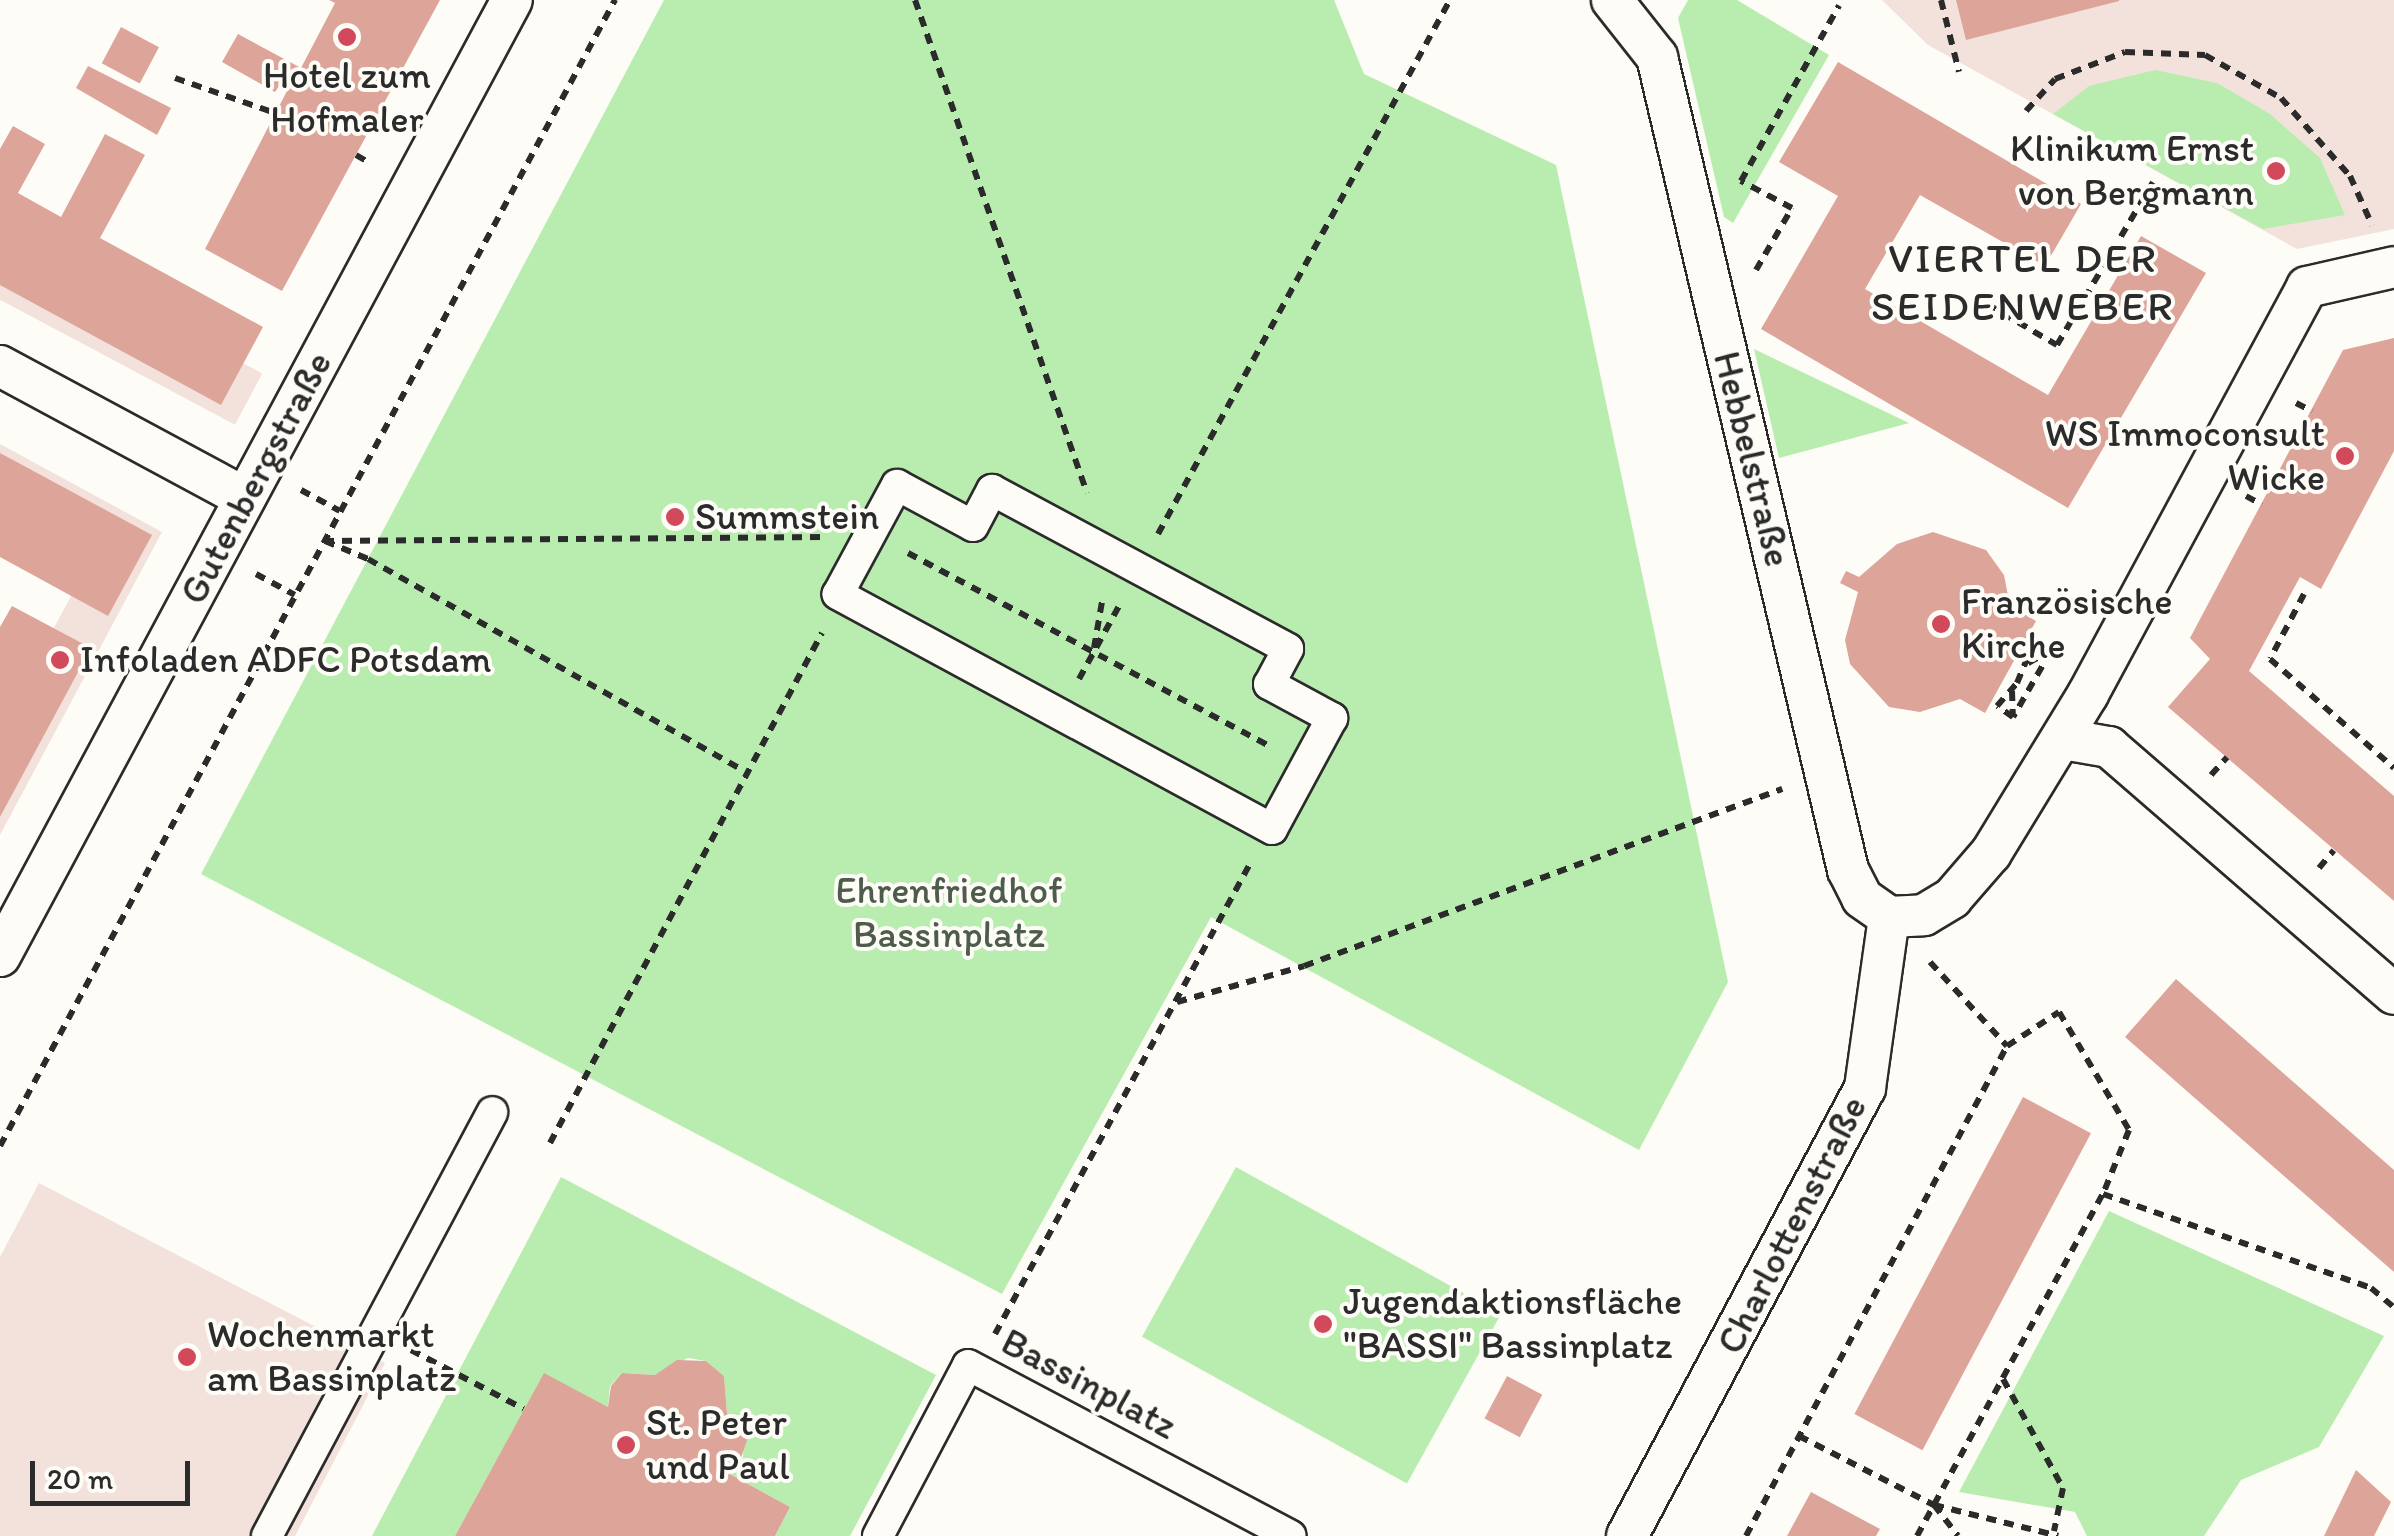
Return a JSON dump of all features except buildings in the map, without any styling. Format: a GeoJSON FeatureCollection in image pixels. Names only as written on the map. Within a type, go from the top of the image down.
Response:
{"type":"FeatureCollection","features":[{"type":"Feature","properties":{"kind":"street","name":"Gutenbergstraße"},"geometry":{"type":"LineString","coordinates":[[0,956],[512,0]]}},
{"type":"Feature","properties":{"kind":"street","name":"Hebbelstraße"},"geometry":{"type":"LineString","coordinates":[[1612,0],[1657,58],[1848,870],[1862,898],[1889,917]]}},
{"type":"Feature","properties":{"kind":"street"},"geometry":{"type":"LineString","coordinates":[[1889,917],[1924,915],[1952,898],[1991,853],[2063,739],[2307,287],[2393,267]]}},
{"type":"Feature","properties":{"kind":"street"},"geometry":{"type":"LineString","coordinates":[[0,366],[245,498]]}},
{"type":"Feature","properties":{"kind":"street"},"geometry":{"type":"LineString","coordinates":[[896,485],[973,526],[992,490],[1288,650],[1270,684],[1332,718],[1270,826],[838,594],[869,538],[896,485]]}},
{"type":"Feature","properties":{"kind":"street"},"geometry":{"type":"LineString","coordinates":[[2063,739],[2109,747],[2394,994]]}},
{"type":"Feature","properties":{"kind":"street","name":"Charlottenstraße"},"geometry":{"type":"LineString","coordinates":[[1627,1536],[1866,1088],[1889,917]]}},
{"type":"Feature","properties":{"kind":"street"},"geometry":{"type":"LineString","coordinates":[[267,1536],[492,1112]]}},
{"type":"Feature","properties":{"kind":"street","name":"Bassinplatz"},"geometry":{"type":"LineString","coordinates":[[878,1536],[968,1365],[1291,1536]]}},
{"type":"Feature","properties":{"kind":"path"},"geometry":{"type":"LineString","coordinates":[[0,1146],[615,0]]}},
{"type":"Feature","properties":{"kind":"path"},"geometry":{"type":"LineString","coordinates":[[915,0],[1110,557],[1093,654]]}},
{"type":"Feature","properties":{"kind":"path"},"geometry":{"type":"LineString","coordinates":[[1060,714],[1450,0]]}},
{"type":"Feature","properties":{"kind":"path"},"geometry":{"type":"LineString","coordinates":[[1941,0],[1958,72]]}},
{"type":"Feature","properties":{"kind":"path"},"geometry":{"type":"LineString","coordinates":[[1720,332],[1792,208],[1741,181],[1839,6]]}},
{"type":"Feature","properties":{"kind":"path"},"geometry":{"type":"LineString","coordinates":[[2026,112],[2056,79],[2125,52],[2205,55],[2281,98],[2350,176],[2393,267]]}},
{"type":"Feature","properties":{"kind":"path"},"geometry":{"type":"LineString","coordinates":[[175,78],[276,113]]}},
{"type":"Feature","properties":{"kind":"path"},"geometry":{"type":"LineString","coordinates":[[356,155],[368,162]]}},
{"type":"Feature","properties":{"kind":"path"},"geometry":{"type":"LineString","coordinates":[[1988,304],[2057,345],[2152,182]]}},
{"type":"Feature","properties":{"kind":"path"},"geometry":{"type":"LineString","coordinates":[[2296,402],[2312,412]]}},
{"type":"Feature","properties":{"kind":"path"},"geometry":{"type":"LineString","coordinates":[[300,490],[340,510]]}},
{"type":"Feature","properties":{"kind":"path"},"geometry":{"type":"LineString","coordinates":[[2246,496],[2262,505]]}},
{"type":"Feature","properties":{"kind":"path"},"geometry":{"type":"LineString","coordinates":[[324,541],[869,538],[1286,754]]}},
{"type":"Feature","properties":{"kind":"path"},"geometry":{"type":"LineString","coordinates":[[324,541],[368,558],[744,770]]}},
{"type":"Feature","properties":{"kind":"path"},"geometry":{"type":"LineString","coordinates":[[255,573],[294,595]]}},
{"type":"Feature","properties":{"kind":"path"},"geometry":{"type":"LineString","coordinates":[[2304,594],[2270,659],[2394,768]]}},
{"type":"Feature","properties":{"kind":"path"},"geometry":{"type":"LineString","coordinates":[[550,1143],[744,770],[843,597]]}},
{"type":"Feature","properties":{"kind":"path"},"geometry":{"type":"LineString","coordinates":[[2013,717],[2020,677],[2034,642],[2047,649]]}},
{"type":"Feature","properties":{"kind":"path"},"geometry":{"type":"LineString","coordinates":[[2013,717],[2046,660],[2047,649]]}},
{"type":"Feature","properties":{"kind":"path"},"geometry":{"type":"LineString","coordinates":[[2013,717],[1997,706],[2047,649]]}},
{"type":"Feature","properties":{"kind":"path"},"geometry":{"type":"LineString","coordinates":[[2020,677],[2046,660]]}},
{"type":"Feature","properties":{"kind":"path"},"geometry":{"type":"LineString","coordinates":[[2008,670],[2030,688]]}},
{"type":"Feature","properties":{"kind":"path"},"geometry":{"type":"LineString","coordinates":[[2020,677],[2040,670]]}},
{"type":"Feature","properties":{"kind":"path"},"geometry":{"type":"LineString","coordinates":[[2020,677],[2034,679]]}},
{"type":"Feature","properties":{"kind":"path"},"geometry":{"type":"LineString","coordinates":[[2020,677],[2024,698]]}},
{"type":"Feature","properties":{"kind":"path"},"geometry":{"type":"LineString","coordinates":[[2018,708],[2020,677]]}},
{"type":"Feature","properties":{"kind":"path"},"geometry":{"type":"LineString","coordinates":[[2210,777],[2227,758]]}},
{"type":"Feature","properties":{"kind":"path"},"geometry":{"type":"LineString","coordinates":[[1176,1002],[1304,966],[1740,800],[1827,778]]}},
{"type":"Feature","properties":{"kind":"path"},"geometry":{"type":"LineString","coordinates":[[975,1370],[1270,826]]}},
{"type":"Feature","properties":{"kind":"path"},"geometry":{"type":"LineString","coordinates":[[2316,871],[2334,850]]}},
{"type":"Feature","properties":{"kind":"path"},"geometry":{"type":"LineString","coordinates":[[1889,917],[2007,1046]]}},
{"type":"Feature","properties":{"kind":"path"},"geometry":{"type":"LineString","coordinates":[[1746,1536],[2007,1046],[2060,1012],[2129,1130],[2103,1194],[1918,1536]]}},
{"type":"Feature","properties":{"kind":"path"},"geometry":{"type":"LineString","coordinates":[[2103,1194],[2371,1288],[2394,1307]]}},
{"type":"Feature","properties":{"kind":"path"},"geometry":{"type":"LineString","coordinates":[[374,1330],[524,1409]]}},
{"type":"Feature","properties":{"kind":"path"},"geometry":{"type":"LineString","coordinates":[[1800,1436],[1934,1505],[2056,1534],[2063,1488],[2003,1378]]}},
{"type":"Feature","properties":{"kind":"path"},"geometry":{"type":"LineString","coordinates":[[1934,1505],[1958,1536]]}},
{"type":"Feature","properties":{"kind":"shaded area","name":"Klinikum Ernst von Bergmann"},"geometry":{"type":"Polygon","coordinates":[[[1882,0],[2394,0],[2394,229],[2297,249],[1928,45],[1882,0]]]}},
{"type":"Feature","properties":{"kind":"shaded area"},"geometry":{"type":"Polygon","coordinates":[[[0,234],[262,373],[235,425],[0,300],[0,234]]]}},
{"type":"Feature","properties":{"kind":"shaded area"},"geometry":{"type":"Polygon","coordinates":[[[0,444],[162,532],[0,835],[0,727],[94,554],[0,502],[0,444]]]}},
{"type":"Feature","properties":{"kind":"shaded area","name":"Wochenmarkt am Bassinplatz"},"geometry":{"type":"Polygon","coordinates":[[[39,1183],[385,1363],[295,1536],[0,1536],[0,1257],[39,1183]]]}},
{"type":"Feature","properties":{"kind":"green space","name":"Ehrenfriedhof Bassinplatz"},"geometry":{"type":"Polygon","coordinates":[[[664,0],[1334,0],[1364,74],[1556,165],[1728,982],[1639,1150],[1211,917],[1002,1294],[201,874],[664,0]]]}},
{"type":"Feature","properties":{"kind":"green space"},"geometry":{"type":"Polygon","coordinates":[[[1688,0],[1737,0],[1829,55],[1733,223],[1724,217],[1678,18],[1688,0]]]}},
{"type":"Feature","properties":{"kind":"green space"},"geometry":{"type":"Polygon","coordinates":[[[2155,70],[2217,83],[2270,114],[2320,158],[2345,215],[2263,229],[2053,114],[2089,86],[2155,70]]]}},
{"type":"Feature","properties":{"kind":"green space"},"geometry":{"type":"Polygon","coordinates":[[[1754,349],[1909,423],[1779,458],[1754,349]]]}},
{"type":"Feature","properties":{"kind":"green space","name":"Jugendaktionsfläche \"BASSI\" Bassinplatz"},"geometry":{"type":"Polygon","coordinates":[[[1236,1167],[1501,1314],[1407,1484],[1142,1337],[1236,1167]]]}},
{"type":"Feature","properties":{"kind":"green space"},"geometry":{"type":"Polygon","coordinates":[[[561,1177],[936,1375],[850,1536],[775,1536],[790,1507],[726,1472],[743,1458],[744,1430],[727,1413],[724,1376],[706,1361],[688,1358],[655,1375],[622,1373],[610,1386],[608,1407],[544,1374],[455,1536],[372,1536],[561,1177]]]}},
{"type":"Feature","properties":{"kind":"green space"},"geometry":{"type":"Polygon","coordinates":[[[2109,1211],[2384,1336],[2319,1447],[2241,1480],[2204,1536],[2087,1536],[2075,1512],[1959,1492],[2109,1211]]]}},
{"type":"Feature","properties":{"kind":"place","name":"Hotel zum Hofmaler"},"geometry":{"type":"Point","coordinates":[347,37]}},
{"type":"Feature","properties":{"kind":"place","name":"Klinikum Ernst von Bergmann"},"geometry":{"type":"Point","coordinates":[2276,171]}},
{"type":"Feature","properties":{"kind":"place","name":"WS Immoconsult Wicke"},"geometry":{"type":"Point","coordinates":[2345,456]}},
{"type":"Feature","properties":{"kind":"place","name":"Summstein"},"geometry":{"type":"Point","coordinates":[675,517]}},
{"type":"Feature","properties":{"kind":"place","name":"Französische Kirche"},"geometry":{"type":"Point","coordinates":[1941,624]}},
{"type":"Feature","properties":{"kind":"place","name":"Infoladen ADFC Potsdam"},"geometry":{"type":"Point","coordinates":[60,660]}},
{"type":"Feature","properties":{"kind":"place","name":"Jugendaktionsfläche \"BASSI\" Bassinplatz"},"geometry":{"type":"Point","coordinates":[1323,1324]}},
{"type":"Feature","properties":{"kind":"place","name":"Wochenmarkt am Bassinplatz"},"geometry":{"type":"Point","coordinates":[187,1357]}},
{"type":"Feature","properties":{"kind":"place","name":"St. Peter und Paul"},"geometry":{"type":"Point","coordinates":[626,1445]}},
{"type":"Feature","properties":{"kind":"district","name":"VIERTEL DER SEIDENWEBER"},"geometry":{"type":"Point","coordinates":[2023,282]}}]}
